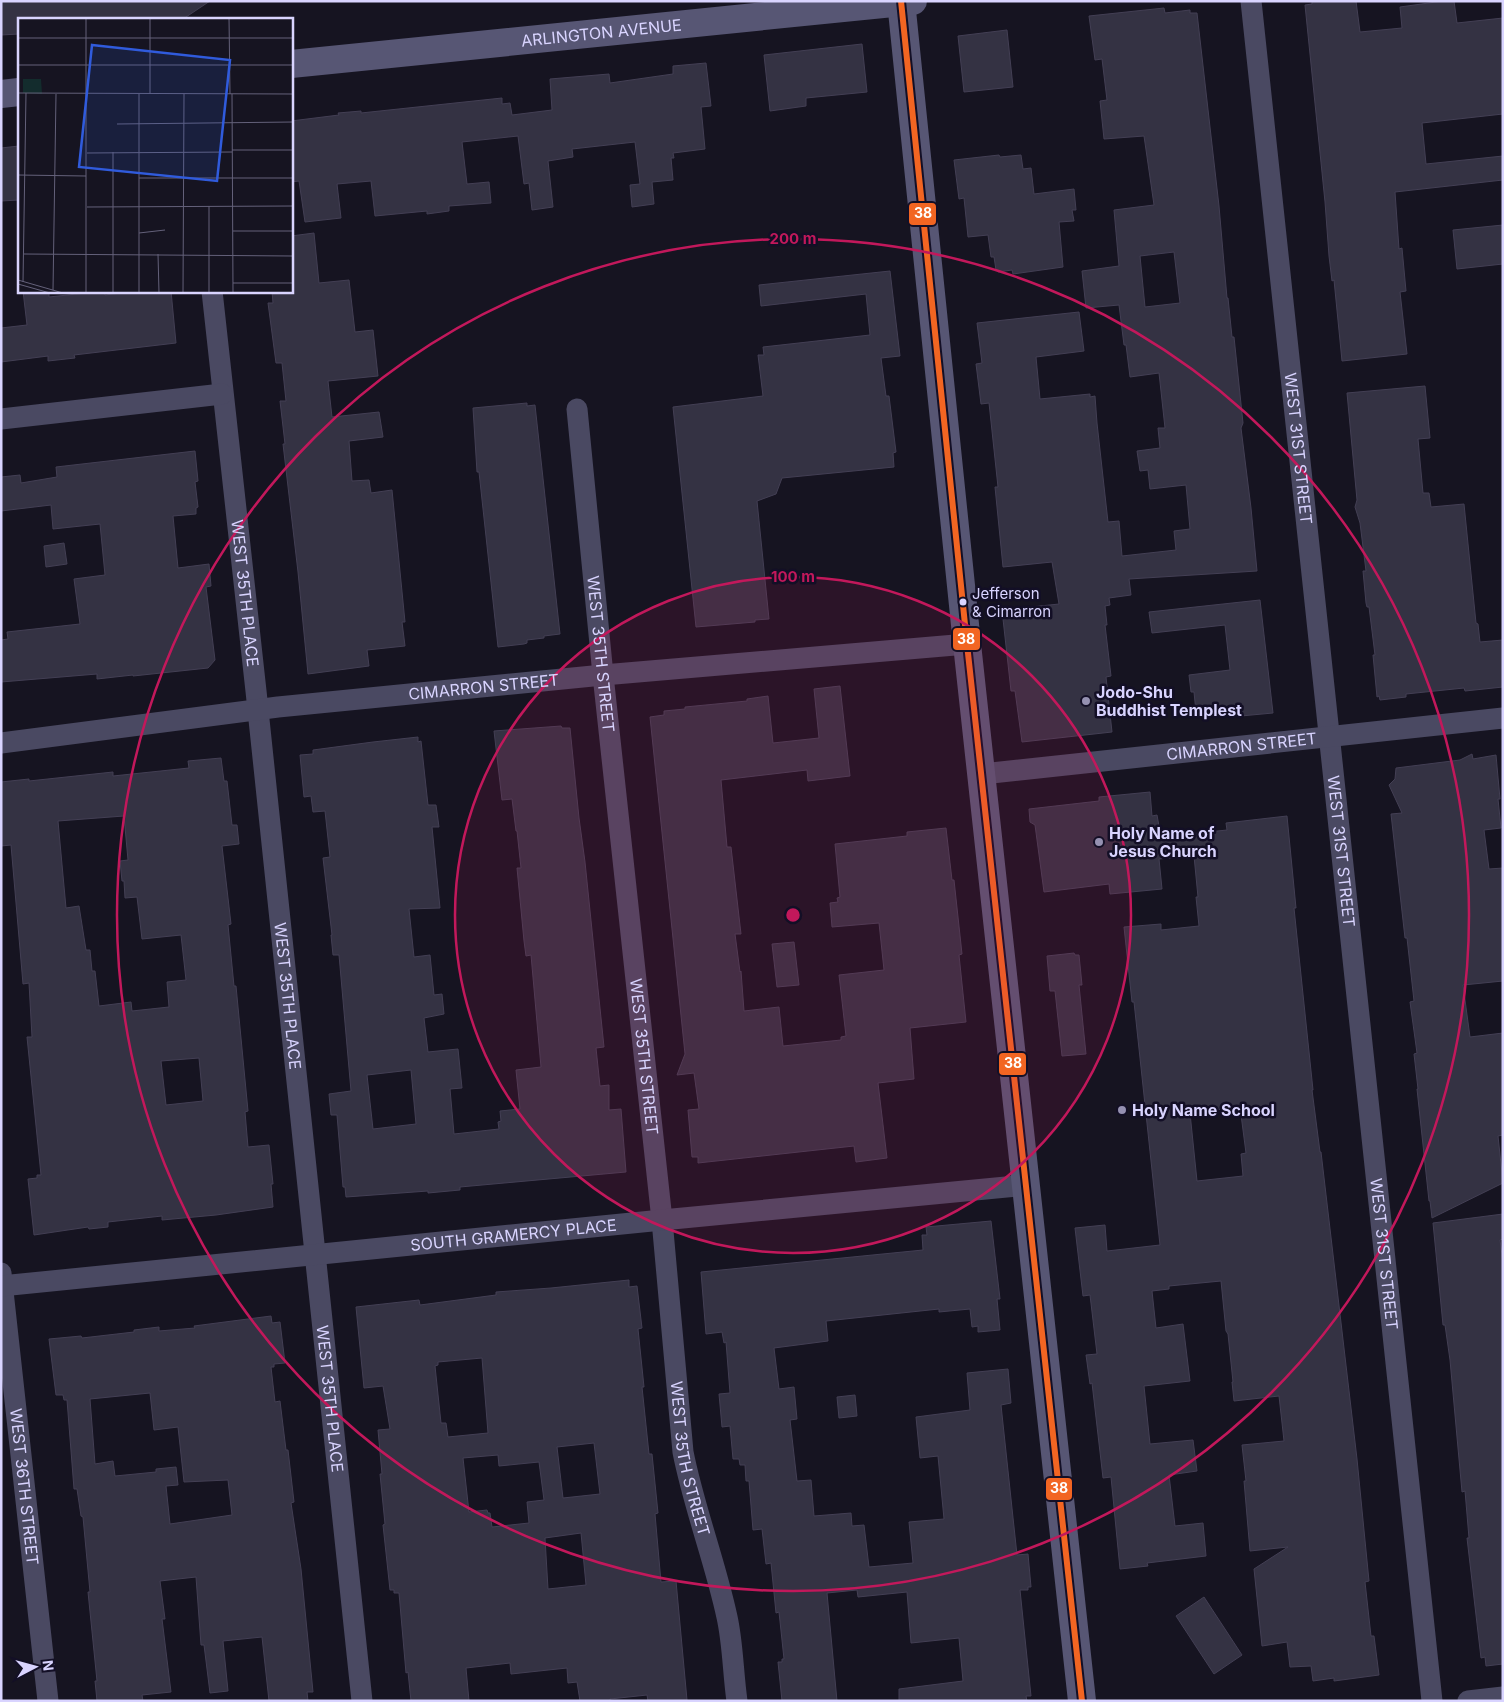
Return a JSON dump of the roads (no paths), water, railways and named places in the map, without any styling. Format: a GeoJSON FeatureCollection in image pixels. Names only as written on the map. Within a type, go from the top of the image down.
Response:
{"type":"FeatureCollection","features":[{"type":"Feature","properties":{"kind":"main road","name":"ARLINGTON AVENUE"},"geometry":{"type":"LineString","coordinates":[[292,64],[905,2]]}},
{"type":"Feature","properties":{"kind":"main road"},"geometry":{"type":"LineString","coordinates":[[905,2],[967,644],[1082,1701]]}},
{"type":"Feature","properties":{"kind":"main road"},"geometry":{"type":"LineString","coordinates":[[1,94],[18,92]]}},
{"type":"Feature","properties":{"kind":"street","name":"WEST 31ST STREET"},"geometry":{"type":"LineString","coordinates":[[1252,1],[1432,1701]]}},
{"type":"Feature","properties":{"kind":"street","name":"WEST 35TH PLACE"},"geometry":{"type":"LineString","coordinates":[[212,292],[362,1701]]}},
{"type":"Feature","properties":{"kind":"street"},"geometry":{"type":"LineString","coordinates":[[1,419],[222,394]]}},
{"type":"Feature","properties":{"kind":"street","name":"WEST 35TH STREET"},"geometry":{"type":"LineString","coordinates":[[577,409],[603,675],[662,1220],[683,1452],[689,1485],[718,1580],[727,1620],[737,1701]]}},
{"type":"Feature","properties":{"kind":"street","name":"CIMARRON STREET"},"geometry":{"type":"LineString","coordinates":[[1,743],[258,710],[603,675],[967,644]]}},
{"type":"Feature","properties":{"kind":"street","name":"CIMARRON STREET"},"geometry":{"type":"LineString","coordinates":[[982,774],[1503,718]]}},
{"type":"Feature","properties":{"kind":"street","name":"SOUTH GRAMERCY PLACE"},"geometry":{"type":"LineString","coordinates":[[2,1282],[315,1255],[1026,1185]]}},
{"type":"Feature","properties":{"kind":"street","name":"WEST 36TH STREET"},"geometry":{"type":"LineString","coordinates":[[2,1282],[48,1701]]}},
{"type":"Feature","properties":{"kind":"street"},"geometry":{"type":"LineString","coordinates":[[1468,1701],[1503,1697]]}},
{"type":"Feature","properties":{"kind":"place","name":"Jefferson & Cimarron"},"geometry":{"type":"Point","coordinates":[963,602]}},
{"type":"Feature","properties":{"kind":"place","name":"Jodo-Shu Buddhist Templest"},"geometry":{"type":"Point","coordinates":[1086,701]}},
{"type":"Feature","properties":{"kind":"place","name":"Holy Name of Jesus Church"},"geometry":{"type":"Point","coordinates":[1099,842]}},
{"type":"Feature","properties":{"kind":"place","name":"Holy Name School"},"geometry":{"type":"Point","coordinates":[1122,1110]}}]}
